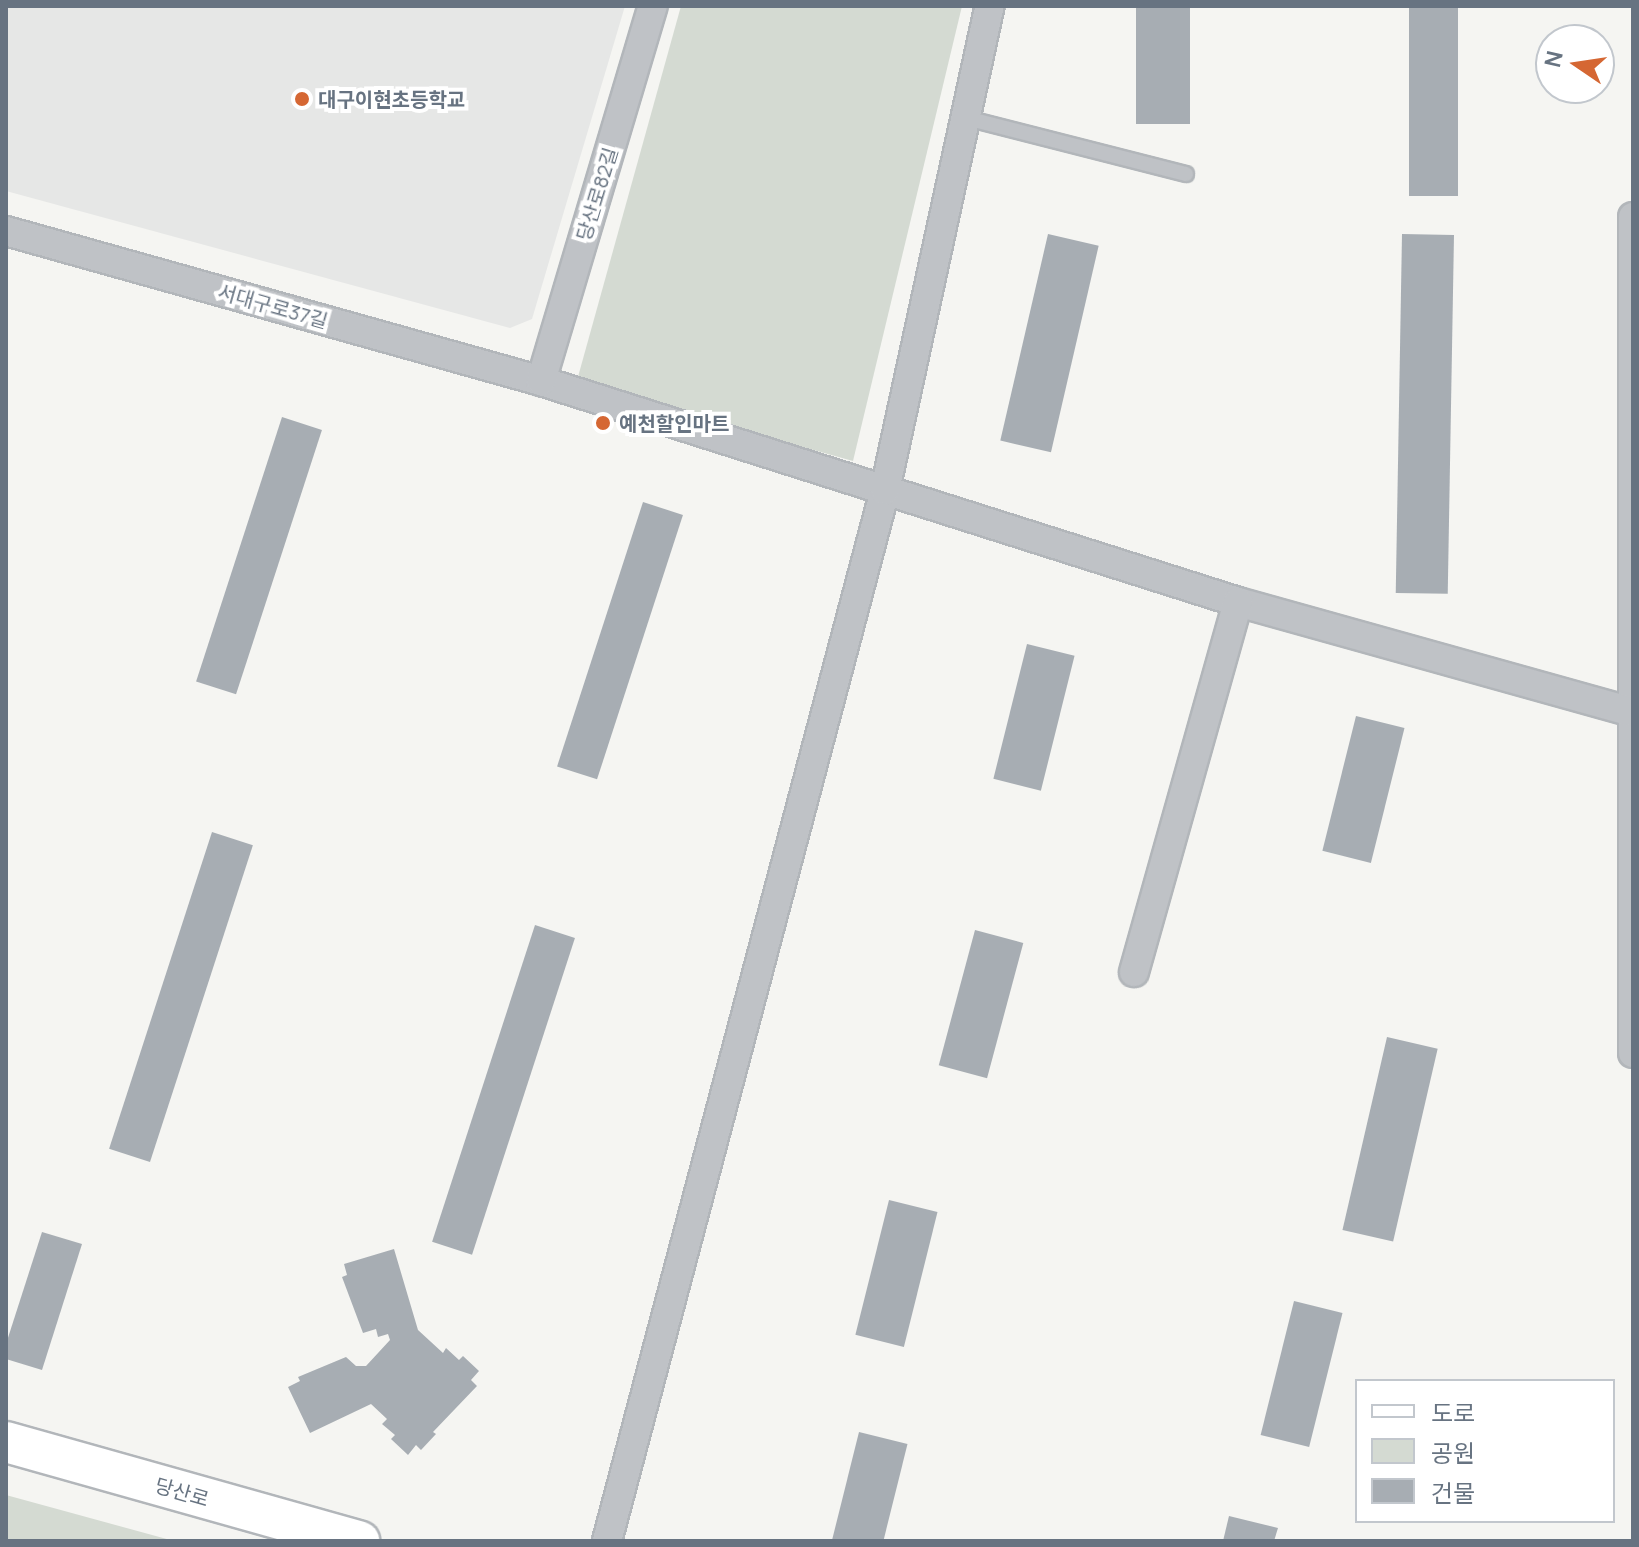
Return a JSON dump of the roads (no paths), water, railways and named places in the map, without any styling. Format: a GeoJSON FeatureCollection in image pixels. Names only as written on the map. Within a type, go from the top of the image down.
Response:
{"type":"FeatureCollection","features":[{"type":"Feature","properties":{"kind":"main road","name":"당산로"},"geometry":{"type":"LineString","coordinates":[[6,1442],[359,1541]]}},
{"type":"Feature","properties":{"kind":"street","name":"당산로82길"},"geometry":{"type":"LineString","coordinates":[[541,381],[653,6]]}},
{"type":"Feature","properties":{"kind":"street"},"geometry":{"type":"LineString","coordinates":[[607,1541],[885,490],[990,6]]}},
{"type":"Feature","properties":{"kind":"street"},"geometry":{"type":"LineString","coordinates":[[1633,217],[1633,1053]]}},
{"type":"Feature","properties":{"kind":"street","name":"서대구로37길"},"geometry":{"type":"LineString","coordinates":[[6,231],[541,381],[1238,602],[1632,712]]}},
{"type":"Feature","properties":{"kind":"street"},"geometry":{"type":"LineString","coordinates":[[1134,972],[1238,602]]}},
{"type":"Feature","properties":{"kind":"lane"},"geometry":{"type":"LineString","coordinates":[[966,118],[1186,174]]}},
{"type":"Feature","properties":{"kind":"place","name":"대구이현초등학교"},"geometry":{"type":"Point","coordinates":[302,99]}},
{"type":"Feature","properties":{"kind":"place","name":"예천할인마트"},"geometry":{"type":"Point","coordinates":[603,423]}}]}
